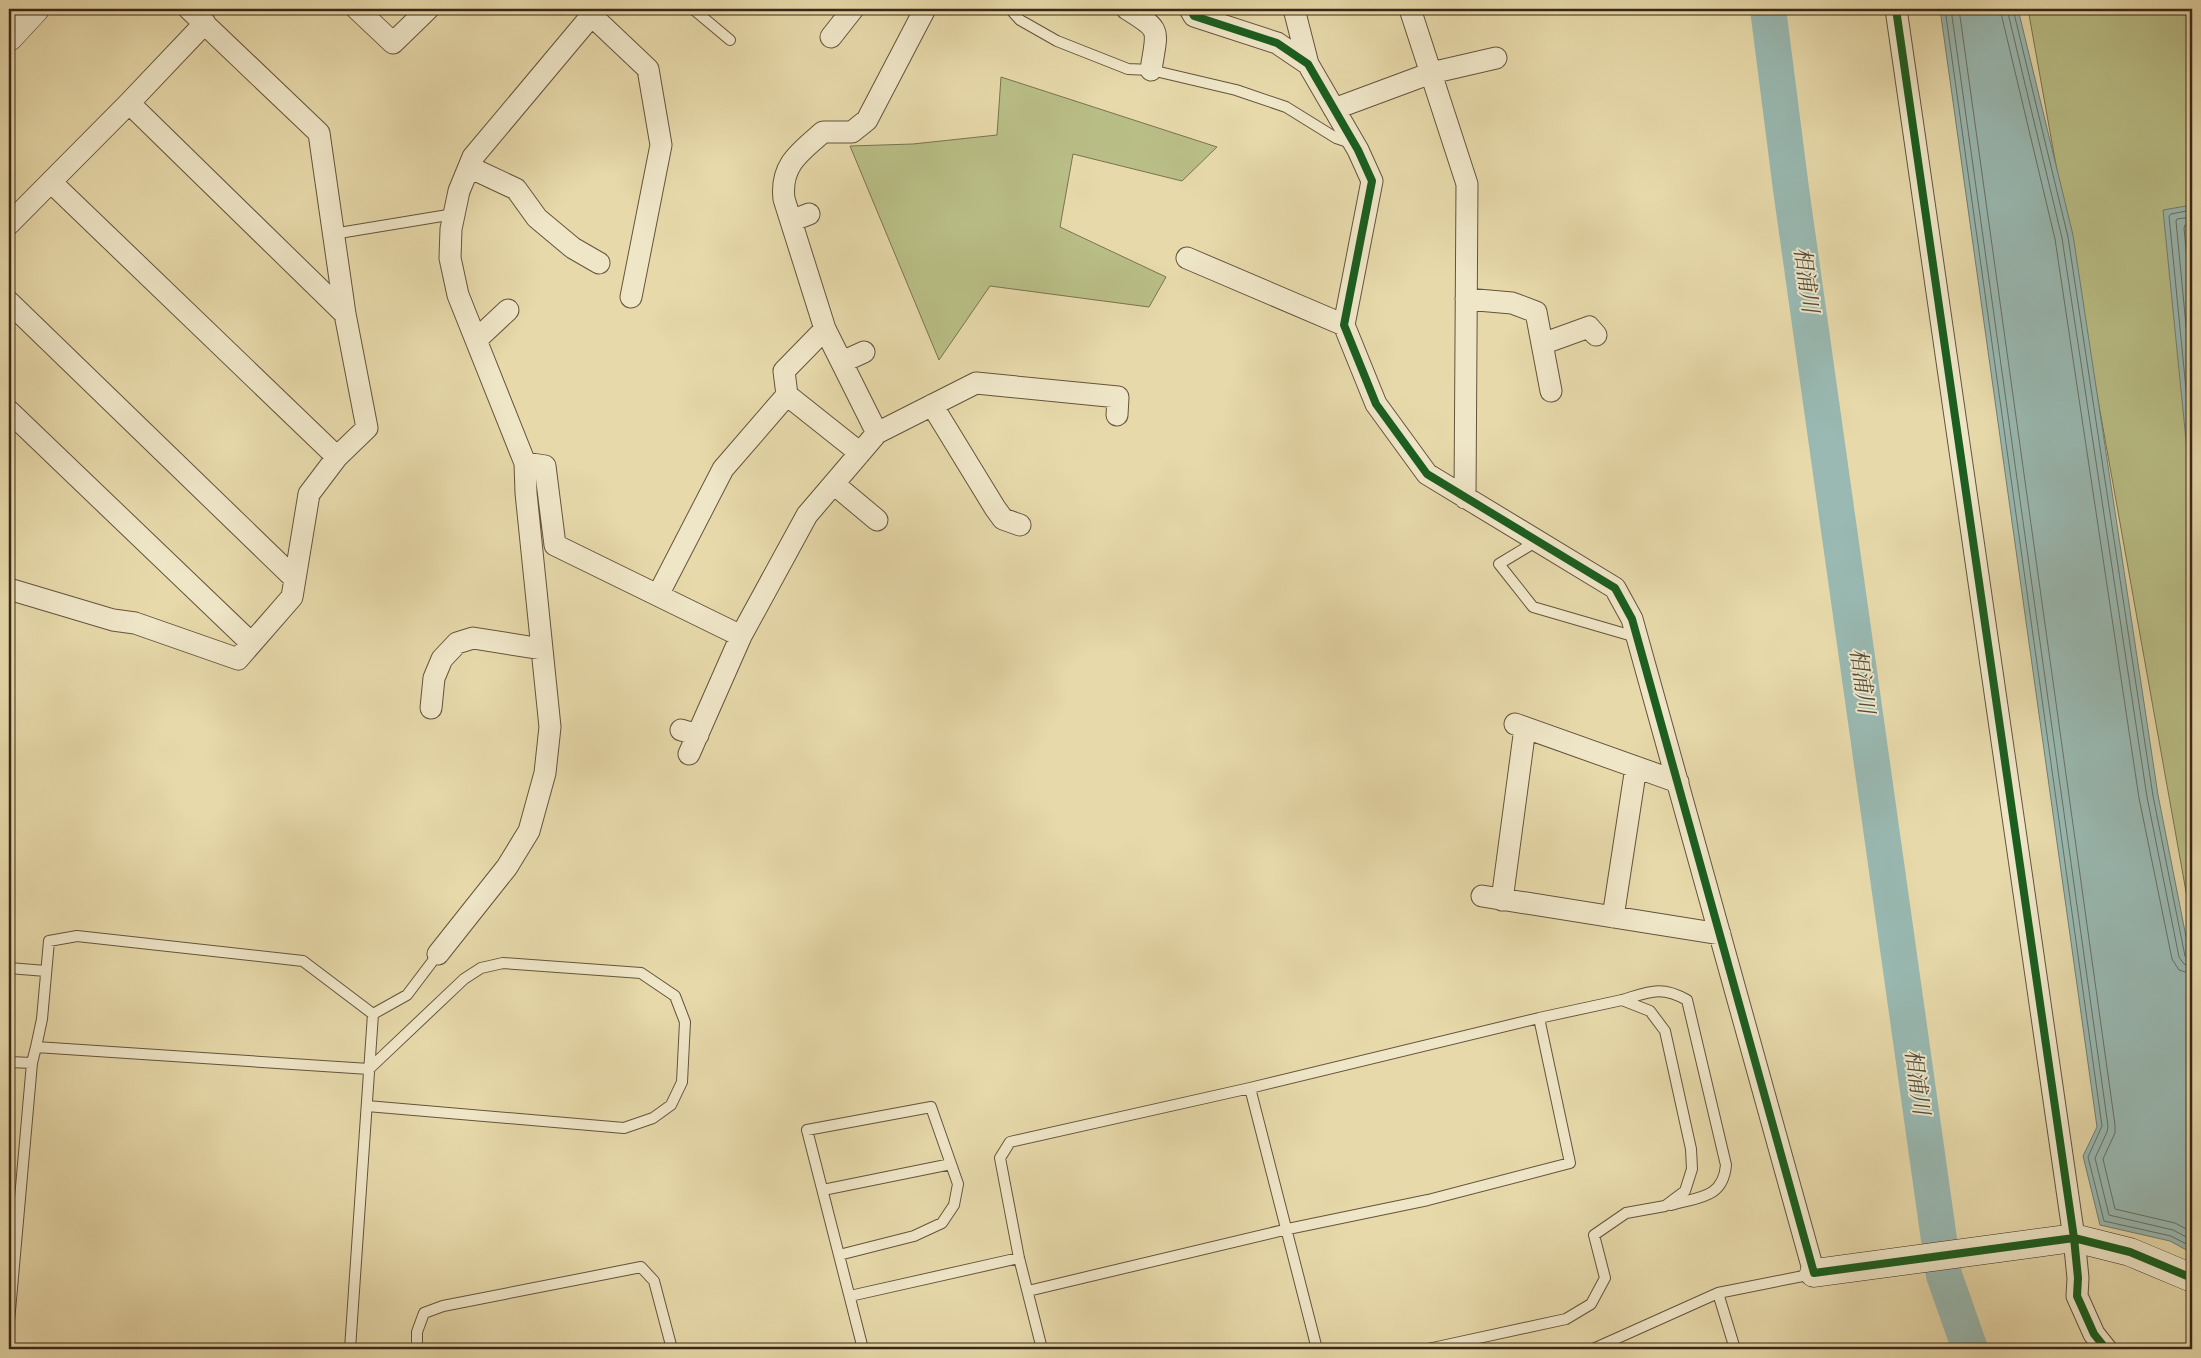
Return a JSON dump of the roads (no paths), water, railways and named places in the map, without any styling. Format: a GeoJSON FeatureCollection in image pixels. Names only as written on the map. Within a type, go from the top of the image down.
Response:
{"type":"FeatureCollection","features":[{"type":"Feature","properties":{"kind":"street"},"geometry":{"type":"LineString","coordinates":[[9,37],[35,9]]}},
{"type":"Feature","properties":{"kind":"street"},"geometry":{"type":"LineString","coordinates":[[9,589],[113,620],[135,623],[238,659],[292,597],[309,494],[337,457],[367,428],[345,314],[319,132],[189,9]]}},
{"type":"Feature","properties":{"kind":"street"},"geometry":{"type":"LineString","coordinates":[[357,9],[393,43],[428,9]]}},
{"type":"Feature","properties":{"kind":"street"},"geometry":{"type":"LineString","coordinates":[[831,37],[853,9]]}},
{"type":"Feature","properties":{"kind":"street"},"geometry":{"type":"LineString","coordinates":[[877,433],[825,330],[800,217],[784,199],[782,186],[793,158],[823,132],[852,132],[867,120],[925,9]]}},
{"type":"Feature","properties":{"kind":"street"},"geometry":{"type":"LineString","coordinates":[[1127,9],[1152,25],[1156,36],[1151,70]]}},
{"type":"Feature","properties":{"kind":"street"},"geometry":{"type":"LineString","coordinates":[[1190,9],[1194,16],[1277,43],[1308,64]]}},
{"type":"Feature","properties":{"kind":"street"},"geometry":{"type":"LineString","coordinates":[[1294,9],[1308,64],[1354,144],[1372,181],[1344,325],[1376,404],[1427,474],[1614,588],[1632,619],[1720,934],[1825,1272],[2067,1238],[2130,1252],[2192,1278]]}},
{"type":"Feature","properties":{"kind":"street"},"geometry":{"type":"LineString","coordinates":[[1410,9],[1467,184],[1465,498]]}},
{"type":"Feature","properties":{"kind":"street"},"geometry":{"type":"LineString","coordinates":[[1896,9],[2067,1238],[2078,1278],[2077,1296],[2094,1334],[2106,1349]]}},
{"type":"Feature","properties":{"kind":"street"},"geometry":{"type":"LineString","coordinates":[[438,954],[507,867],[529,831],[544,773],[550,727],[526,492],[525,463],[458,295],[450,258],[451,229],[459,191],[473,157],[594,12],[648,69],[661,145],[631,297]]}},
{"type":"Feature","properties":{"kind":"street"},"geometry":{"type":"LineString","coordinates":[[9,224],[205,23]]}},
{"type":"Feature","properties":{"kind":"street"},"geometry":{"type":"LineString","coordinates":[[1334,109],[1431,73],[1496,58]]}},
{"type":"Feature","properties":{"kind":"street"},"geometry":{"type":"LineString","coordinates":[[129,103],[345,314]]}},
{"type":"Feature","properties":{"kind":"street"},"geometry":{"type":"LineString","coordinates":[[469,167],[516,189],[537,218],[573,248],[599,264]]}},
{"type":"Feature","properties":{"kind":"street"},"geometry":{"type":"LineString","coordinates":[[51,182],[337,457]]}},
{"type":"Feature","properties":{"kind":"street"},"geometry":{"type":"LineString","coordinates":[[1188,258],[1344,325]]}},
{"type":"Feature","properties":{"kind":"street"},"geometry":{"type":"LineString","coordinates":[[1466,299],[1512,303],[1536,312],[1551,391]]}},
{"type":"Feature","properties":{"kind":"street"},"geometry":{"type":"LineString","coordinates":[[9,302],[295,580]]}},
{"type":"Feature","properties":{"kind":"street"},"geometry":{"type":"LineString","coordinates":[[476,340],[508,310]]}},
{"type":"Feature","properties":{"kind":"street"},"geometry":{"type":"LineString","coordinates":[[1542,344],[1589,327],[1596,335]]}},
{"type":"Feature","properties":{"kind":"street"},"geometry":{"type":"LineString","coordinates":[[825,330],[784,371],[787,395],[860,453]]}},
{"type":"Feature","properties":{"kind":"street"},"geometry":{"type":"LineString","coordinates":[[842,362],[864,352]]}},
{"type":"Feature","properties":{"kind":"street"},"geometry":{"type":"LineString","coordinates":[[689,754],[689,732],[807,515],[877,433],[976,383],[1118,398],[1117,415]]}},
{"type":"Feature","properties":{"kind":"street"},"geometry":{"type":"LineString","coordinates":[[658,595],[723,469],[787,395]]}},
{"type":"Feature","properties":{"kind":"street"},"geometry":{"type":"LineString","coordinates":[[932,405],[1003,519],[1020,525]]}},
{"type":"Feature","properties":{"kind":"street"},"geometry":{"type":"LineString","coordinates":[[9,411],[251,643]]}},
{"type":"Feature","properties":{"kind":"street"},"geometry":{"type":"LineString","coordinates":[[525,463],[544,466],[555,545],[741,636]]}},
{"type":"Feature","properties":{"kind":"street"},"geometry":{"type":"LineString","coordinates":[[834,484],[877,520]]}},
{"type":"Feature","properties":{"kind":"street"},"geometry":{"type":"LineString","coordinates":[[431,708],[434,678],[442,659],[457,643],[473,638],[542,649]]}},
{"type":"Feature","properties":{"kind":"street"},"geometry":{"type":"LineString","coordinates":[[1678,782],[1520,726],[1492,898],[1720,934]]}},
{"type":"Feature","properties":{"kind":"street"},"geometry":{"type":"LineString","coordinates":[[1613,918],[1636,767]]}},
{"type":"Feature","properties":{"kind":"lane"},"geometry":{"type":"LineString","coordinates":[[693,9],[730,40]]}},
{"type":"Feature","properties":{"kind":"lane"},"geometry":{"type":"LineString","coordinates":[[1010,9],[1020,20],[1057,40],[1128,69],[1151,70],[1236,90],[1286,106],[1336,138],[1354,144]]}},
{"type":"Feature","properties":{"kind":"lane"},"geometry":{"type":"LineString","coordinates":[[333,234],[454,214]]}},
{"type":"Feature","properties":{"kind":"lane"},"geometry":{"type":"LineString","coordinates":[[1537,541],[1499,564],[1533,606],[1637,637]]}},
{"type":"Feature","properties":{"kind":"lane"},"geometry":{"type":"LineString","coordinates":[[9,1322],[13,1220],[32,1063],[42,1019],[49,941],[76,936],[303,961],[373,1014]]}},
{"type":"Feature","properties":{"kind":"lane"},"geometry":{"type":"LineString","coordinates":[[373,1014],[407,995],[438,954]]}},
{"type":"Feature","properties":{"kind":"lane"},"geometry":{"type":"LineString","coordinates":[[36,1047],[369,1069],[464,979],[481,968],[503,963],[641,973],[675,996],[685,1022],[682,1082],[671,1105],[653,1118],[624,1128],[367,1106]]}},
{"type":"Feature","properties":{"kind":"lane"},"geometry":{"type":"LineString","coordinates":[[9,968],[46,971]]}},
{"type":"Feature","properties":{"kind":"lane"},"geometry":{"type":"LineString","coordinates":[[1042,1349],[1019,1258],[1000,1158],[1010,1142],[1250,1088],[1539,1018],[1622,1000],[1651,991],[1673,992],[1687,1000],[1726,1165],[1725,1178],[1715,1192],[1665,1206],[1626,1213],[1594,1235],[1605,1278],[1591,1304],[1566,1319],[1428,1349]]}},
{"type":"Feature","properties":{"kind":"lane"},"geometry":{"type":"LineString","coordinates":[[1622,1000],[1650,1010],[1665,1032],[1691,1149],[1692,1169],[1685,1191],[1665,1206]]}},
{"type":"Feature","properties":{"kind":"lane"},"geometry":{"type":"LineString","coordinates":[[350,1349],[373,1014]]}},
{"type":"Feature","properties":{"kind":"lane"},"geometry":{"type":"LineString","coordinates":[[1028,1291],[1288,1229],[1428,1200],[1570,1163],[1539,1018]]}},
{"type":"Feature","properties":{"kind":"lane"},"geometry":{"type":"LineString","coordinates":[[9,1062],[32,1063]]}},
{"type":"Feature","properties":{"kind":"lane"},"geometry":{"type":"LineString","coordinates":[[1250,1088],[1288,1229],[1317,1349]]}},
{"type":"Feature","properties":{"kind":"lane"},"geometry":{"type":"LineString","coordinates":[[839,1255],[914,1236],[942,1223],[954,1205],[958,1184],[931,1107],[807,1130],[863,1349]]}},
{"type":"Feature","properties":{"kind":"lane"},"geometry":{"type":"LineString","coordinates":[[823,1190],[951,1164]]}},
{"type":"Feature","properties":{"kind":"lane"},"geometry":{"type":"LineString","coordinates":[[850,1296],[1019,1258]]}},
{"type":"Feature","properties":{"kind":"lane"},"geometry":{"type":"LineString","coordinates":[[417,1349],[416,1332],[424,1313],[437,1308],[641,1267],[654,1281],[672,1349]]}},
{"type":"Feature","properties":{"kind":"lane"},"geometry":{"type":"LineString","coordinates":[[1592,1349],[1718,1293],[1825,1272]]}},
{"type":"Feature","properties":{"kind":"lane"},"geometry":{"type":"LineString","coordinates":[[1718,1293],[1735,1349]]}},
{"type":"Feature","properties":{"kind":"water"},"geometry":{"type":"Polygon","coordinates":[[[1940,9],[2018,9],[2073,235],[2158,795],[2192,967],[2192,1253],[2170,1241],[2100,1225],[2083,1156],[2097,1127],[1940,9]]]}},
{"type":"Feature","properties":{"kind":"water"},"geometry":{"type":"Polygon","coordinates":[[[2192,205],[2192,500],[2163,210],[2192,205]]]}},
{"type":"Feature","properties":{"kind":"waterway","name":"相浦川"},"geometry":{"type":"LineString","coordinates":[[1768,9],[1791,189],[1944,1275],[1970,1349]]}}]}
